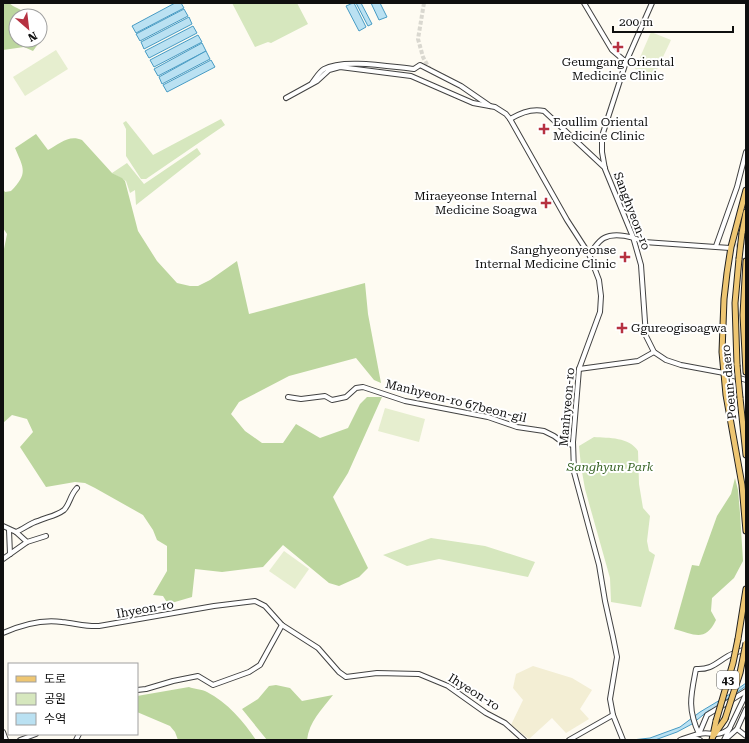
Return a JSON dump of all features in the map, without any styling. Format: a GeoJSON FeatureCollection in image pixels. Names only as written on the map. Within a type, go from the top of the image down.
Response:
{"type":"FeatureCollection","features":[{"type":"Feature","properties":{"kind":"main road"},"geometry":{"type":"LineString","coordinates":[[746,190],[733,240],[724,299],[722,352],[742,485],[746,531]]}},
{"type":"Feature","properties":{"kind":"main road","name":"Poeun-daero"},"geometry":{"type":"LineString","coordinates":[[746,212],[738,259],[735,303],[737,365],[746,455]]}},
{"type":"Feature","properties":{"kind":"main road","name":"Poeun-daero"},"geometry":{"type":"LineString","coordinates":[[746,261],[743,315],[746,372]]}},
{"type":"Feature","properties":{"kind":"main road","name":"43"},"geometry":{"type":"LineString","coordinates":[[713,738],[716,721],[729,678],[738,639],[746,589]]}},
{"type":"Feature","properties":{"kind":"main road","name":"43"},"geometry":{"type":"LineString","coordinates":[[713,738],[725,719],[740,673],[746,643]]}},
{"type":"Feature","properties":{"kind":"street"},"geometry":{"type":"LineString","coordinates":[[584,3],[612,50],[626,62]]}},
{"type":"Feature","properties":{"kind":"street","name":"Sanghyeon-ro"},"geometry":{"type":"LineString","coordinates":[[652,3],[626,62],[602,136],[602,152],[605,169],[633,237],[641,264],[646,336],[654,352]]}},
{"type":"Feature","properties":{"kind":"street"},"geometry":{"type":"LineString","coordinates":[[311,84],[323,70],[331,66],[358,64],[414,69],[420,66],[461,86],[490,106]]}},
{"type":"Feature","properties":{"kind":"street"},"geometry":{"type":"LineString","coordinates":[[286,98],[320,79],[330,70],[340,67],[412,76],[473,103],[490,106]]}},
{"type":"Feature","properties":{"kind":"street","name":"Manhyeon-ro"},"geometry":{"type":"LineString","coordinates":[[490,106],[502,111],[510,119],[567,220],[589,254],[599,280],[601,296],[600,312],[579,369],[573,445],[574,472],[601,572],[605,601],[617,657],[610,699],[613,715],[622,739]]}},
{"type":"Feature","properties":{"kind":"street"},"geometry":{"type":"LineString","coordinates":[[510,119],[533,110],[544,111],[605,169]]}},
{"type":"Feature","properties":{"kind":"street"},"geometry":{"type":"LineString","coordinates":[[716,246],[737,187],[746,152]]}},
{"type":"Feature","properties":{"kind":"street"},"geometry":{"type":"LineString","coordinates":[[589,254],[605,238],[614,236],[633,237],[644,242],[730,248]]}},
{"type":"Feature","properties":{"kind":"street"},"geometry":{"type":"LineString","coordinates":[[579,369],[638,361],[654,352],[666,360],[724,373],[746,380]]}},
{"type":"Feature","properties":{"kind":"street","name":"Manhyeon-ro 67beon-gil"},"geometry":{"type":"LineString","coordinates":[[288,397],[301,399],[325,396],[332,400],[346,397],[356,388],[363,387],[405,401],[488,417],[517,427],[544,431],[562,442],[573,445]]}},
{"type":"Feature","properties":{"kind":"street"},"geometry":{"type":"LineString","coordinates":[[16,532],[38,520],[51,517],[64,509],[68,505],[72,493],[77,488]]}},
{"type":"Feature","properties":{"kind":"street"},"geometry":{"type":"LineString","coordinates":[[3,526],[16,532],[27,542]]}},
{"type":"Feature","properties":{"kind":"street"},"geometry":{"type":"LineString","coordinates":[[9,530],[10,554]]}},
{"type":"Feature","properties":{"kind":"street"},"geometry":{"type":"LineString","coordinates":[[3,559],[27,542],[46,536]]}},
{"type":"Feature","properties":{"kind":"street","name":"Ihyeon-ro"},"geometry":{"type":"LineString","coordinates":[[3,632],[43,621],[99,626],[214,606],[255,601],[265,606],[282,625],[318,648],[339,672],[346,677],[377,673],[419,674],[448,686],[486,713],[505,723],[524,740]]}},
{"type":"Feature","properties":{"kind":"street"},"geometry":{"type":"LineString","coordinates":[[138,690],[198,676],[213,685],[249,672],[255,669],[263,660],[282,625]]}},
{"type":"Feature","properties":{"kind":"street"},"geometry":{"type":"LineString","coordinates":[[699,734],[691,710],[691,691],[696,669],[705,670],[729,656],[746,649]]}},
{"type":"Feature","properties":{"kind":"street"},"geometry":{"type":"LineString","coordinates":[[699,734],[708,715],[746,691]]}},
{"type":"Feature","properties":{"kind":"street"},"geometry":{"type":"LineString","coordinates":[[724,740],[746,694]]}},
{"type":"Feature","properties":{"kind":"street"},"geometry":{"type":"LineString","coordinates":[[724,740],[737,729],[746,709]]}},
{"type":"Feature","properties":{"kind":"street"},"geometry":{"type":"LineString","coordinates":[[569,740],[613,715]]}},
{"type":"Feature","properties":{"kind":"street"},"geometry":{"type":"LineString","coordinates":[[681,740],[706,733],[713,738],[730,728]]}},
{"type":"Feature","properties":{"kind":"street"},"geometry":{"type":"LineString","coordinates":[[737,729],[746,736]]}},
{"type":"Feature","properties":{"kind":"street"},"geometry":{"type":"LineString","coordinates":[[3,732],[6,740]]}},
{"type":"Feature","properties":{"kind":"street"},"geometry":{"type":"LineString","coordinates":[[20,740],[33,735]]}},
{"type":"Feature","properties":{"kind":"street"},"geometry":{"type":"LineString","coordinates":[[681,740],[694,738],[700,740]]}},
{"type":"Feature","properties":{"kind":"shaded area"},"geometry":{"type":"Polygon","coordinates":[[[533,666],[572,678],[592,690],[580,709],[589,719],[566,733],[552,718],[529,739],[511,725],[523,700],[513,688],[516,674],[533,666]]]}},
{"type":"Feature","properties":{"kind":"green space"},"geometry":{"type":"Polygon","coordinates":[[[3,3],[9,3],[17,8],[8,8],[8,48],[17,48],[3,50],[3,3]]]}},
{"type":"Feature","properties":{"kind":"green space"},"geometry":{"type":"Polygon","coordinates":[[[232,3],[297,3],[308,24],[271,43],[268,42],[255,47],[232,3]]]}},
{"type":"Feature","properties":{"kind":"green space"},"geometry":{"type":"Polygon","coordinates":[[[651,32],[671,40],[654,76],[635,69],[651,32]]]}},
{"type":"Feature","properties":{"kind":"green space"},"geometry":{"type":"Polygon","coordinates":[[[26,48],[35,48],[33,51],[26,48]]]}},
{"type":"Feature","properties":{"kind":"green space"},"geometry":{"type":"Polygon","coordinates":[[[56,50],[68,69],[25,96],[13,77],[56,50]]]}},
{"type":"Feature","properties":{"kind":"green space"},"geometry":{"type":"Polygon","coordinates":[[[221,119],[225,125],[146,179],[141,179],[126,156],[126,129],[123,123],[126,121],[153,155],[221,119]]]}},
{"type":"Feature","properties":{"kind":"green space"},"geometry":{"type":"Polygon","coordinates":[[[36,134],[48,150],[68,139],[77,138],[82,140],[112,173],[125,181],[138,231],[157,261],[177,283],[198,286],[210,280],[237,261],[249,314],[365,283],[368,314],[381,383],[374,380],[356,358],[289,376],[239,402],[231,414],[245,431],[262,443],[283,443],[296,424],[320,438],[348,428],[360,404],[367,397],[382,397],[348,473],[333,497],[368,568],[359,577],[339,586],[329,583],[283,545],[263,567],[222,572],[195,569],[192,597],[168,604],[163,596],[153,595],[167,571],[167,546],[157,540],[153,530],[143,515],[85,483],[75,482],[46,487],[20,447],[33,432],[27,419],[12,415],[3,423],[3,254],[7,234],[3,228],[3,189],[5,192],[11,191],[22,175],[23,171],[21,161],[15,148],[36,134]]]}},
{"type":"Feature","properties":{"kind":"green space"},"geometry":{"type":"Polygon","coordinates":[[[197,148],[201,154],[136,205],[135,190],[130,193],[126,181],[112,173],[127,163],[144,184],[197,148]]]}},
{"type":"Feature","properties":{"kind":"green space"},"geometry":{"type":"Polygon","coordinates":[[[385,408],[425,419],[419,442],[378,431],[385,408]]]}},
{"type":"Feature","properties":{"kind":"green space","name":"Sanghyun Park"},"geometry":{"type":"Polygon","coordinates":[[[594,437],[618,439],[634,446],[638,451],[639,484],[643,508],[650,516],[647,541],[649,551],[655,555],[641,607],[611,602],[610,578],[585,489],[581,466],[579,446],[594,437]]]}},
{"type":"Feature","properties":{"kind":"green space"},"geometry":{"type":"Polygon","coordinates":[[[735,478],[738,490],[743,561],[734,578],[712,598],[711,611],[716,620],[708,632],[698,635],[674,629],[692,565],[699,566],[717,516],[731,494],[735,478]]]}},
{"type":"Feature","properties":{"kind":"green space"},"geometry":{"type":"Polygon","coordinates":[[[431,538],[485,546],[535,562],[528,577],[439,559],[407,566],[383,555],[431,538]]]}},
{"type":"Feature","properties":{"kind":"green space"},"geometry":{"type":"Polygon","coordinates":[[[284,551],[309,569],[295,589],[269,571],[284,551]]]}},
{"type":"Feature","properties":{"kind":"green space"},"geometry":{"type":"Polygon","coordinates":[[[276,685],[290,688],[302,701],[333,695],[320,711],[310,727],[307,740],[267,740],[242,709],[258,699],[269,686],[276,685]]]}},
{"type":"Feature","properties":{"kind":"green space"},"geometry":{"type":"Polygon","coordinates":[[[189,687],[205,691],[228,707],[246,726],[256,740],[178,740],[175,732],[170,726],[138,712],[138,696],[189,687]]]}},
{"type":"Feature","properties":{"kind":"water"},"geometry":{"type":"Polygon","coordinates":[[[175,3],[181,3],[184,8],[136,33],[132,26],[175,3]]]}},
{"type":"Feature","properties":{"kind":"water"},"geometry":{"type":"Polygon","coordinates":[[[353,3],[366,27],[359,31],[346,6],[353,3]]]}},
{"type":"Feature","properties":{"kind":"water"},"geometry":{"type":"Polygon","coordinates":[[[356,3],[361,3],[372,24],[368,26],[356,3]]]}},
{"type":"Feature","properties":{"kind":"water"},"geometry":{"type":"Polygon","coordinates":[[[371,3],[380,3],[387,17],[379,20],[371,3]]]}},
{"type":"Feature","properties":{"kind":"water"},"geometry":{"type":"Polygon","coordinates":[[[184,9],[188,16],[140,41],[136,34],[184,9]]]}},
{"type":"Feature","properties":{"kind":"water"},"geometry":{"type":"Polygon","coordinates":[[[189,17],[192,24],[144,49],[141,42],[189,17]]]}},
{"type":"Feature","properties":{"kind":"water"},"geometry":{"type":"Polygon","coordinates":[[[193,26],[197,33],[149,58],[145,51],[193,26]]]}},
{"type":"Feature","properties":{"kind":"water"},"geometry":{"type":"Polygon","coordinates":[[[198,35],[202,42],[154,67],[150,60],[198,35]]]}},
{"type":"Feature","properties":{"kind":"water"},"geometry":{"type":"Polygon","coordinates":[[[202,43],[206,51],[158,76],[154,69],[202,43]]]}},
{"type":"Feature","properties":{"kind":"water"},"geometry":{"type":"Polygon","coordinates":[[[206,51],[210,59],[162,84],[159,77],[206,51]]]}},
{"type":"Feature","properties":{"kind":"water"},"geometry":{"type":"Polygon","coordinates":[[[211,60],[215,67],[167,92],[163,85],[211,60]]]}},
{"type":"Feature","properties":{"kind":"water"},"geometry":{"type":"Polygon","coordinates":[[[746,683],[746,686],[715,708],[708,711],[692,724],[677,732],[655,740],[632,740],[650,738],[680,727],[700,712],[746,683]]]}},
{"type":"Feature","properties":{"kind":"tunnel"},"geometry":{"type":"LineString","coordinates":[[424,3],[418,39],[423,57],[430,70]]}},
{"type":"Feature","properties":{"kind":"tunnel"},"geometry":{"type":"LineString","coordinates":[[730,248],[746,242]]}},
{"type":"Feature","properties":{"kind":"place","name":"Geumgang Oriental Medicine Clinic"},"geometry":{"type":"Point","coordinates":[618,47]}},
{"type":"Feature","properties":{"kind":"place","name":"Eoullim Oriental Medicine Clinic"},"geometry":{"type":"Point","coordinates":[544,129]}},
{"type":"Feature","properties":{"kind":"place","name":"Miraeyeonse Internal Medicine Soagwa"},"geometry":{"type":"Point","coordinates":[546,203]}},
{"type":"Feature","properties":{"kind":"place","name":"Sanghyeonyeonse Internal Medicine Clinic"},"geometry":{"type":"Point","coordinates":[625,257]}},
{"type":"Feature","properties":{"kind":"place","name":"Ggureogisoagwa"},"geometry":{"type":"Point","coordinates":[622,328]}}]}
